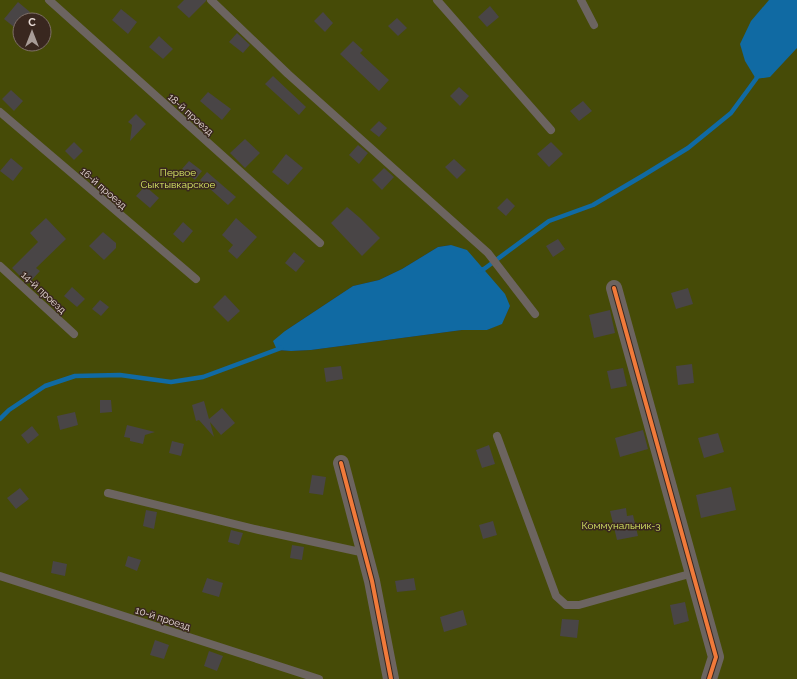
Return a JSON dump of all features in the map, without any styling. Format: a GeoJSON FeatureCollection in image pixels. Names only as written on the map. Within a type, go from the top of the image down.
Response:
{"type":"FeatureCollection","features":[{"type":"Feature","properties":{"kind":"street"},"geometry":{"type":"LineString","coordinates":[[614,288],[716,657],[709,679]]}},
{"type":"Feature","properties":{"kind":"street"},"geometry":{"type":"LineString","coordinates":[[341,463],[372,581],[391,679]]}},
{"type":"Feature","properties":{"kind":"lane","name":"18-й проезд"},"geometry":{"type":"LineString","coordinates":[[49,0],[320,243]]}},
{"type":"Feature","properties":{"kind":"lane"},"geometry":{"type":"LineString","coordinates":[[211,0],[288,74],[488,253],[534,314]]}},
{"type":"Feature","properties":{"kind":"lane"},"geometry":{"type":"LineString","coordinates":[[437,0],[551,130]]}},
{"type":"Feature","properties":{"kind":"lane"},"geometry":{"type":"LineString","coordinates":[[581,0],[594,25]]}},
{"type":"Feature","properties":{"kind":"lane","name":"16-й проезд"},"geometry":{"type":"LineString","coordinates":[[0,112],[196,279]]}},
{"type":"Feature","properties":{"kind":"lane","name":"14-й проезд"},"geometry":{"type":"LineString","coordinates":[[0,266],[74,334]]}},
{"type":"Feature","properties":{"kind":"lane"},"geometry":{"type":"LineString","coordinates":[[497,436],[556,596],[566,605],[579,605],[693,573]]}},
{"type":"Feature","properties":{"kind":"lane"},"geometry":{"type":"LineString","coordinates":[[108,493],[259,530],[365,553]]}},
{"type":"Feature","properties":{"kind":"lane","name":"10-й проезд"},"geometry":{"type":"LineString","coordinates":[[0,576],[319,679]]}},
{"type":"Feature","properties":{"kind":"green space","name":"Первое Сыктывкарское"},"geometry":{"type":"Polygon","coordinates":[[[0,0],[797,0],[797,679],[0,679],[0,0]],[[451,245],[438,247],[402,269],[379,280],[353,286],[285,331],[277,350],[311,350],[462,330],[487,330],[502,323],[510,306],[451,245]]]}},
{"type":"Feature","properties":{"kind":"water"},"geometry":{"type":"Polygon","coordinates":[[[769,0],[797,0],[797,48],[770,77],[756,79],[745,61],[740,44],[751,21],[769,0]]]}},
{"type":"Feature","properties":{"kind":"water"},"geometry":{"type":"Polygon","coordinates":[[[451,245],[467,250],[505,294],[510,306],[502,324],[487,330],[462,330],[311,350],[277,350],[273,341],[285,331],[353,286],[379,280],[402,269],[438,247],[451,245]]]}},
{"type":"Feature","properties":{"kind":"building"},"geometry":{"type":"Polygon","coordinates":[[[184,0],[206,1],[189,18],[177,7],[184,0]]]}},
{"type":"Feature","properties":{"kind":"building"},"geometry":{"type":"Polygon","coordinates":[[[18,2],[30,12],[12,12],[12,25],[4,19],[18,2]]]}},
{"type":"Feature","properties":{"kind":"building"},"geometry":{"type":"Polygon","coordinates":[[[490,6],[499,17],[487,27],[478,17],[490,6]]]}},
{"type":"Feature","properties":{"kind":"building"},"geometry":{"type":"Polygon","coordinates":[[[121,9],[137,22],[128,34],[112,20],[121,9]]]}},
{"type":"Feature","properties":{"kind":"building"},"geometry":{"type":"Polygon","coordinates":[[[323,12],[333,23],[325,32],[314,21],[323,12]]]}},
{"type":"Feature","properties":{"kind":"building"},"geometry":{"type":"Polygon","coordinates":[[[397,18],[407,28],[398,36],[388,26],[397,18]]]}},
{"type":"Feature","properties":{"kind":"building"},"geometry":{"type":"Polygon","coordinates":[[[237,33],[250,45],[243,53],[229,42],[237,33]]]}},
{"type":"Feature","properties":{"kind":"building"},"geometry":{"type":"Polygon","coordinates":[[[159,36],[173,49],[163,59],[149,47],[159,36]]]}},
{"type":"Feature","properties":{"kind":"building"},"geometry":{"type":"Polygon","coordinates":[[[353,41],[363,50],[360,53],[389,80],[379,91],[340,54],[353,41]]]}},
{"type":"Feature","properties":{"kind":"building"},"geometry":{"type":"Polygon","coordinates":[[[273,76],[306,107],[299,115],[265,84],[273,76]]]}},
{"type":"Feature","properties":{"kind":"building"},"geometry":{"type":"Polygon","coordinates":[[[459,87],[469,96],[460,106],[450,96],[459,87]]]}},
{"type":"Feature","properties":{"kind":"building"},"geometry":{"type":"Polygon","coordinates":[[[11,90],[23,101],[14,111],[2,99],[11,90]]]}},
{"type":"Feature","properties":{"kind":"building"},"geometry":{"type":"Polygon","coordinates":[[[208,92],[231,109],[222,120],[200,101],[208,92]]]}},
{"type":"Feature","properties":{"kind":"building"},"geometry":{"type":"Polygon","coordinates":[[[583,101],[592,111],[579,121],[570,111],[583,101]]]}},
{"type":"Feature","properties":{"kind":"building"},"geometry":{"type":"Polygon","coordinates":[[[136,114],[146,124],[130,141],[132,125],[128,122],[136,114]]]}},
{"type":"Feature","properties":{"kind":"building"},"geometry":{"type":"Polygon","coordinates":[[[379,121],[387,128],[379,137],[370,130],[379,121]]]}},
{"type":"Feature","properties":{"kind":"building"},"geometry":{"type":"Polygon","coordinates":[[[245,139],[260,153],[245,168],[230,153],[245,139]]]}},
{"type":"Feature","properties":{"kind":"building"},"geometry":{"type":"Polygon","coordinates":[[[74,142],[83,151],[74,160],[65,151],[74,142]]]}},
{"type":"Feature","properties":{"kind":"building"},"geometry":{"type":"Polygon","coordinates":[[[551,142],[563,154],[549,167],[537,154],[551,142]]]}},
{"type":"Feature","properties":{"kind":"building"},"geometry":{"type":"Polygon","coordinates":[[[358,145],[368,153],[359,164],[349,155],[358,145]]]}},
{"type":"Feature","properties":{"kind":"building"},"geometry":{"type":"Polygon","coordinates":[[[286,154],[303,168],[288,185],[272,172],[286,154]]]}},
{"type":"Feature","properties":{"kind":"building"},"geometry":{"type":"Polygon","coordinates":[[[11,158],[23,168],[13,181],[0,171],[11,158]]]}},
{"type":"Feature","properties":{"kind":"building"},"geometry":{"type":"Polygon","coordinates":[[[454,159],[466,170],[457,179],[445,167],[454,159]]]}},
{"type":"Feature","properties":{"kind":"building"},"geometry":{"type":"Polygon","coordinates":[[[189,161],[202,171],[195,180],[182,169],[189,161]]]}},
{"type":"Feature","properties":{"kind":"building"},"geometry":{"type":"Polygon","coordinates":[[[384,168],[394,177],[382,190],[372,180],[384,168]]]}},
{"type":"Feature","properties":{"kind":"building"},"geometry":{"type":"Polygon","coordinates":[[[207,172],[236,197],[228,205],[200,180],[207,172]]]}},
{"type":"Feature","properties":{"kind":"building"},"geometry":{"type":"Polygon","coordinates":[[[145,186],[159,198],[150,208],[136,196],[145,186]]]}},
{"type":"Feature","properties":{"kind":"building"},"geometry":{"type":"Polygon","coordinates":[[[507,198],[515,206],[506,216],[497,208],[507,198]]]}},
{"type":"Feature","properties":{"kind":"building"},"geometry":{"type":"Polygon","coordinates":[[[347,207],[380,238],[362,256],[331,223],[347,207]]]}},
{"type":"Feature","properties":{"kind":"building"},"geometry":{"type":"Polygon","coordinates":[[[46,218],[66,239],[36,268],[40,271],[28,284],[12,268],[38,242],[30,233],[46,218]]]}},
{"type":"Feature","properties":{"kind":"building"},"geometry":{"type":"Polygon","coordinates":[[[236,218],[257,237],[237,259],[228,251],[233,245],[222,235],[236,218]]]}},
{"type":"Feature","properties":{"kind":"building"},"geometry":{"type":"Polygon","coordinates":[[[183,222],[193,231],[183,243],[173,234],[183,222]]]}},
{"type":"Feature","properties":{"kind":"building"},"geometry":{"type":"Polygon","coordinates":[[[103,232],[116,243],[116,248],[104,260],[89,246],[103,232]]]}},
{"type":"Feature","properties":{"kind":"building"},"geometry":{"type":"Polygon","coordinates":[[[558,239],[565,249],[553,257],[546,246],[558,239]]]}},
{"type":"Feature","properties":{"kind":"building"},"geometry":{"type":"Polygon","coordinates":[[[294,252],[305,261],[296,272],[285,263],[294,252]]]}},
{"type":"Feature","properties":{"kind":"building"},"geometry":{"type":"Polygon","coordinates":[[[72,287],[85,299],[77,307],[64,296],[72,287]]]}},
{"type":"Feature","properties":{"kind":"building"},"geometry":{"type":"Polygon","coordinates":[[[688,288],[693,304],[676,309],[671,293],[688,288]]]}},
{"type":"Feature","properties":{"kind":"building"},"geometry":{"type":"Polygon","coordinates":[[[225,295],[240,311],[228,322],[213,307],[225,295]]]}},
{"type":"Feature","properties":{"kind":"building"},"geometry":{"type":"Polygon","coordinates":[[[100,300],[109,307],[101,316],[92,309],[100,300]]]}},
{"type":"Feature","properties":{"kind":"building"},"geometry":{"type":"Polygon","coordinates":[[[610,310],[615,333],[594,338],[589,315],[610,310]]]}},
{"type":"Feature","properties":{"kind":"building"},"geometry":{"type":"Polygon","coordinates":[[[692,364],[694,383],[678,385],[676,366],[692,364]]]}},
{"type":"Feature","properties":{"kind":"building"},"geometry":{"type":"Polygon","coordinates":[[[341,366],[343,379],[326,382],[324,368],[341,366]]]}},
{"type":"Feature","properties":{"kind":"building"},"geometry":{"type":"Polygon","coordinates":[[[623,368],[627,386],[611,389],[607,371],[623,368]]]}},
{"type":"Feature","properties":{"kind":"building"},"geometry":{"type":"Polygon","coordinates":[[[100,400],[111,400],[112,412],[100,413],[100,400]]]}},
{"type":"Feature","properties":{"kind":"building"},"geometry":{"type":"Polygon","coordinates":[[[204,401],[209,419],[222,408],[235,423],[221,435],[210,422],[214,437],[199,420],[196,421],[192,405],[204,401]]]}},
{"type":"Feature","properties":{"kind":"building"},"geometry":{"type":"Polygon","coordinates":[[[75,412],[78,425],[60,430],[57,416],[75,412]]]}},
{"type":"Feature","properties":{"kind":"building"},"geometry":{"type":"Polygon","coordinates":[[[127,425],[155,432],[145,435],[143,444],[130,441],[130,438],[124,437],[127,425]]]}},
{"type":"Feature","properties":{"kind":"building"},"geometry":{"type":"Polygon","coordinates":[[[32,426],[39,435],[28,444],[21,435],[32,426]]]}},
{"type":"Feature","properties":{"kind":"building"},"geometry":{"type":"Polygon","coordinates":[[[643,430],[648,449],[620,457],[615,438],[643,430]]]}},
{"type":"Feature","properties":{"kind":"building"},"geometry":{"type":"Polygon","coordinates":[[[718,433],[724,452],[704,458],[698,438],[718,433]]]}},
{"type":"Feature","properties":{"kind":"building"},"geometry":{"type":"Polygon","coordinates":[[[172,441],[184,444],[181,456],[169,453],[172,441]]]}},
{"type":"Feature","properties":{"kind":"building"},"geometry":{"type":"Polygon","coordinates":[[[489,445],[495,464],[482,468],[476,450],[489,445]]]}},
{"type":"Feature","properties":{"kind":"building"},"geometry":{"type":"Polygon","coordinates":[[[312,475],[326,477],[323,495],[309,493],[312,475]]]}},
{"type":"Feature","properties":{"kind":"building"},"geometry":{"type":"Polygon","coordinates":[[[731,487],[736,510],[701,518],[696,495],[731,487]]]}},
{"type":"Feature","properties":{"kind":"building"},"geometry":{"type":"Polygon","coordinates":[[[20,488],[29,499],[16,509],[7,498],[20,488]]]}},
{"type":"Feature","properties":{"kind":"building"},"geometry":{"type":"Polygon","coordinates":[[[626,508],[627,516],[633,515],[638,536],[617,540],[610,511],[626,508]]]}},
{"type":"Feature","properties":{"kind":"building"},"geometry":{"type":"Polygon","coordinates":[[[146,510],[157,512],[154,529],[143,526],[146,510]]]}},
{"type":"Feature","properties":{"kind":"building"},"geometry":{"type":"Polygon","coordinates":[[[493,521],[497,535],[483,539],[479,525],[493,521]]]}},
{"type":"Feature","properties":{"kind":"building"},"geometry":{"type":"Polygon","coordinates":[[[231,530],[243,533],[239,545],[228,542],[231,530]]]}},
{"type":"Feature","properties":{"kind":"building"},"geometry":{"type":"Polygon","coordinates":[[[292,545],[304,547],[302,560],[290,558],[292,545]]]}},
{"type":"Feature","properties":{"kind":"building"},"geometry":{"type":"Polygon","coordinates":[[[128,556],[141,560],[137,571],[125,566],[128,556]]]}},
{"type":"Feature","properties":{"kind":"building"},"geometry":{"type":"Polygon","coordinates":[[[53,561],[67,564],[65,576],[51,573],[53,561]]]}},
{"type":"Feature","properties":{"kind":"building"},"geometry":{"type":"Polygon","coordinates":[[[207,578],[223,583],[219,597],[202,592],[207,578]]]}},
{"type":"Feature","properties":{"kind":"building"},"geometry":{"type":"Polygon","coordinates":[[[414,578],[416,590],[397,592],[395,581],[414,578]]]}},
{"type":"Feature","properties":{"kind":"building"},"geometry":{"type":"Polygon","coordinates":[[[685,602],[689,621],[674,625],[670,605],[685,602]]]}},
{"type":"Feature","properties":{"kind":"building"},"geometry":{"type":"Polygon","coordinates":[[[463,610],[467,625],[444,632],[440,617],[463,610]]]}},
{"type":"Feature","properties":{"kind":"building"},"geometry":{"type":"Polygon","coordinates":[[[562,619],[579,620],[577,638],[560,636],[562,619]]]}},
{"type":"Feature","properties":{"kind":"building"},"geometry":{"type":"Polygon","coordinates":[[[155,640],[169,645],[164,659],[150,655],[155,640]]]}},
{"type":"Feature","properties":{"kind":"building"},"geometry":{"type":"Polygon","coordinates":[[[209,651],[223,656],[217,671],[204,666],[209,651]]]}},
{"type":"Feature","properties":{"kind":"waterway"},"geometry":{"type":"LineString","coordinates":[[478,271],[484,269],[549,221],[593,205],[688,148],[731,113],[758,75]]}},
{"type":"Feature","properties":{"kind":"waterway"},"geometry":{"type":"LineString","coordinates":[[0,419],[9,410],[45,386],[75,376],[120,375],[171,382],[203,377],[281,348]]}},
{"type":"Feature","properties":{"kind":"cycle path"},"geometry":{"type":"LineString","coordinates":[[614,288],[716,657],[709,679]]}},
{"type":"Feature","properties":{"kind":"cycle path"},"geometry":{"type":"LineString","coordinates":[[341,463],[372,581],[391,679]]}},
{"type":"Feature","properties":{"kind":"park label","name":"Коммунальник-3"},"geometry":{"type":"Point","coordinates":[621,525]}}]}
